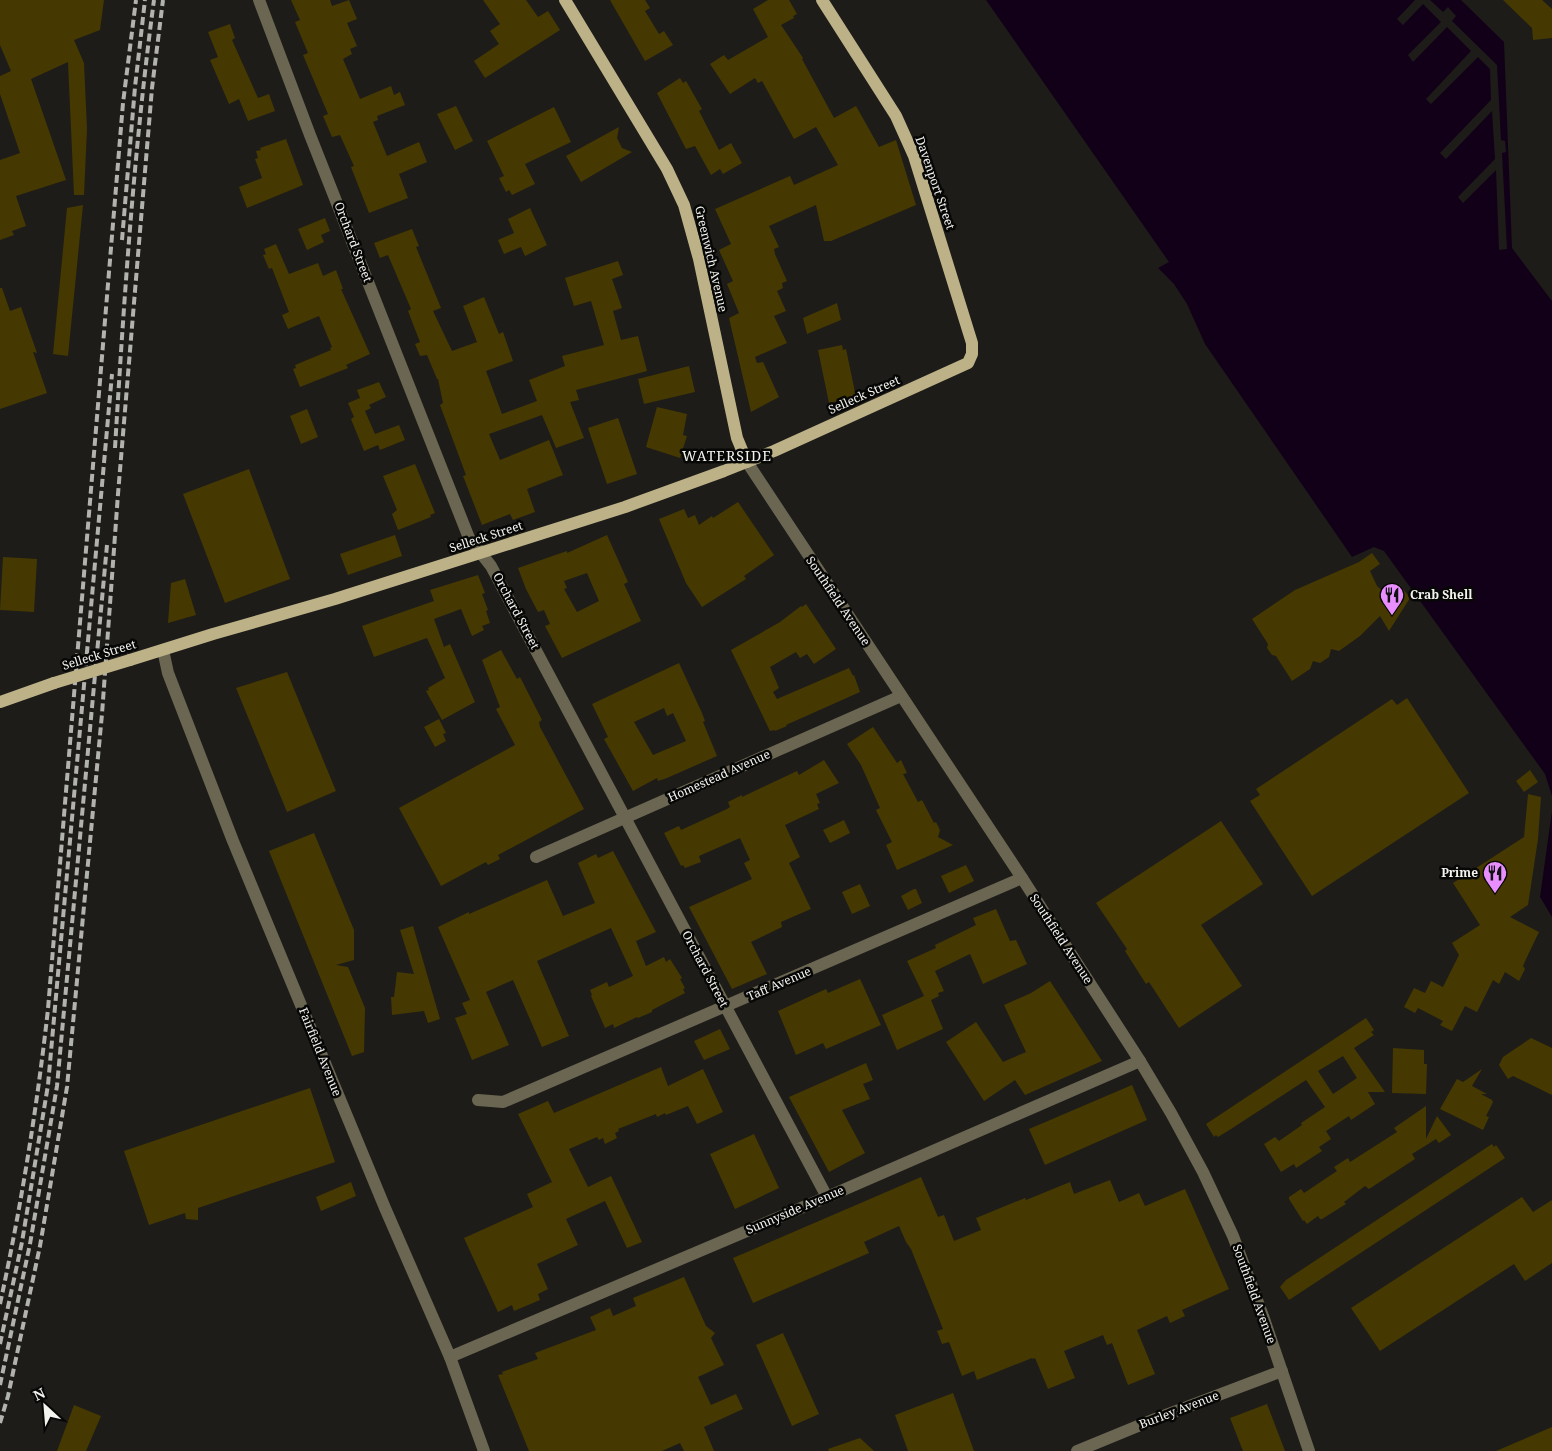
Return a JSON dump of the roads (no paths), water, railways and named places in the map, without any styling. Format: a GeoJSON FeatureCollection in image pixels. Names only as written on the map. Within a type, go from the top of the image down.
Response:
{"type":"FeatureCollection","features":[{"type":"Feature","properties":{"kind":"main road","name":"Greenwich Avenue"},"geometry":{"type":"LineString","coordinates":[[565,0],[650,139],[674,181],[684,205],[700,259],[737,438],[748,462]]}},
{"type":"Feature","properties":{"kind":"main road","name":"Davenport Street"},"geometry":{"type":"LineString","coordinates":[[822,0],[896,116],[914,156],[972,343],[972,354],[968,363]]}},
{"type":"Feature","properties":{"kind":"main road","name":"Selleck Street"},"geometry":{"type":"LineString","coordinates":[[0,702],[162,650],[482,553],[625,506],[748,462],[968,363]]}},
{"type":"Feature","properties":{"kind":"street","name":"Orchard Street"},"geometry":{"type":"LineString","coordinates":[[259,0],[310,135],[469,538],[492,566],[827,1197]]}},
{"type":"Feature","properties":{"kind":"street","name":"Southfield Avenue"},"geometry":{"type":"LineString","coordinates":[[748,462],[1022,878],[1140,1061],[1179,1128],[1222,1211],[1249,1276],[1310,1451]]}},
{"type":"Feature","properties":{"kind":"street","name":"Fairfield Avenue"},"geometry":{"type":"LineString","coordinates":[[162,650],[168,673],[233,841],[378,1190],[450,1357],[484,1451]]}},
{"type":"Feature","properties":{"kind":"street","name":"Homestead Avenue"},"geometry":{"type":"LineString","coordinates":[[536,857],[901,696]]}},
{"type":"Feature","properties":{"kind":"street","name":"Taff Avenue"},"geometry":{"type":"LineString","coordinates":[[478,1100],[503,1102],[726,1008],[1022,878]]}},
{"type":"Feature","properties":{"kind":"street","name":"Sunnyside Avenue"},"geometry":{"type":"LineString","coordinates":[[450,1357],[827,1197],[1140,1061]]}},
{"type":"Feature","properties":{"kind":"street","name":"Burley Avenue"},"geometry":{"type":"LineString","coordinates":[[1077,1451],[1282,1371]]}},
{"type":"Feature","properties":{"kind":"railway"},"geometry":{"type":"LineString","coordinates":[[0,1304],[28,1157],[48,1009],[123,103],[136,0]]}},
{"type":"Feature","properties":{"kind":"railway"},"geometry":{"type":"LineString","coordinates":[[122,240],[135,87],[145,0]]}},
{"type":"Feature","properties":{"kind":"railway"},"geometry":{"type":"LineString","coordinates":[[115,448],[135,168],[154,0]]}},
{"type":"Feature","properties":{"kind":"railway"},"geometry":{"type":"LineString","coordinates":[[0,1423],[8,1396],[40,1246],[67,1087],[102,714],[118,494],[152,88],[163,0]]}},
{"type":"Feature","properties":{"kind":"railway"},"geometry":{"type":"LineString","coordinates":[[0,1344],[22,1242],[48,1085],[112,374]]}},
{"type":"Feature","properties":{"kind":"railway"},"geometry":{"type":"LineString","coordinates":[[0,1385],[30,1244],[57,1086],[107,545]]}},
{"type":"Feature","properties":{"kind":"place","name":"Crab Shell"},"geometry":{"type":"Point","coordinates":[1392,616]}},
{"type":"Feature","properties":{"kind":"place","name":"Prime"},"geometry":{"type":"Point","coordinates":[1495,894]}},
{"type":"Feature","properties":{"kind":"district","name":"WATERSIDE"},"geometry":{"type":"Point","coordinates":[727,456]}}]}
